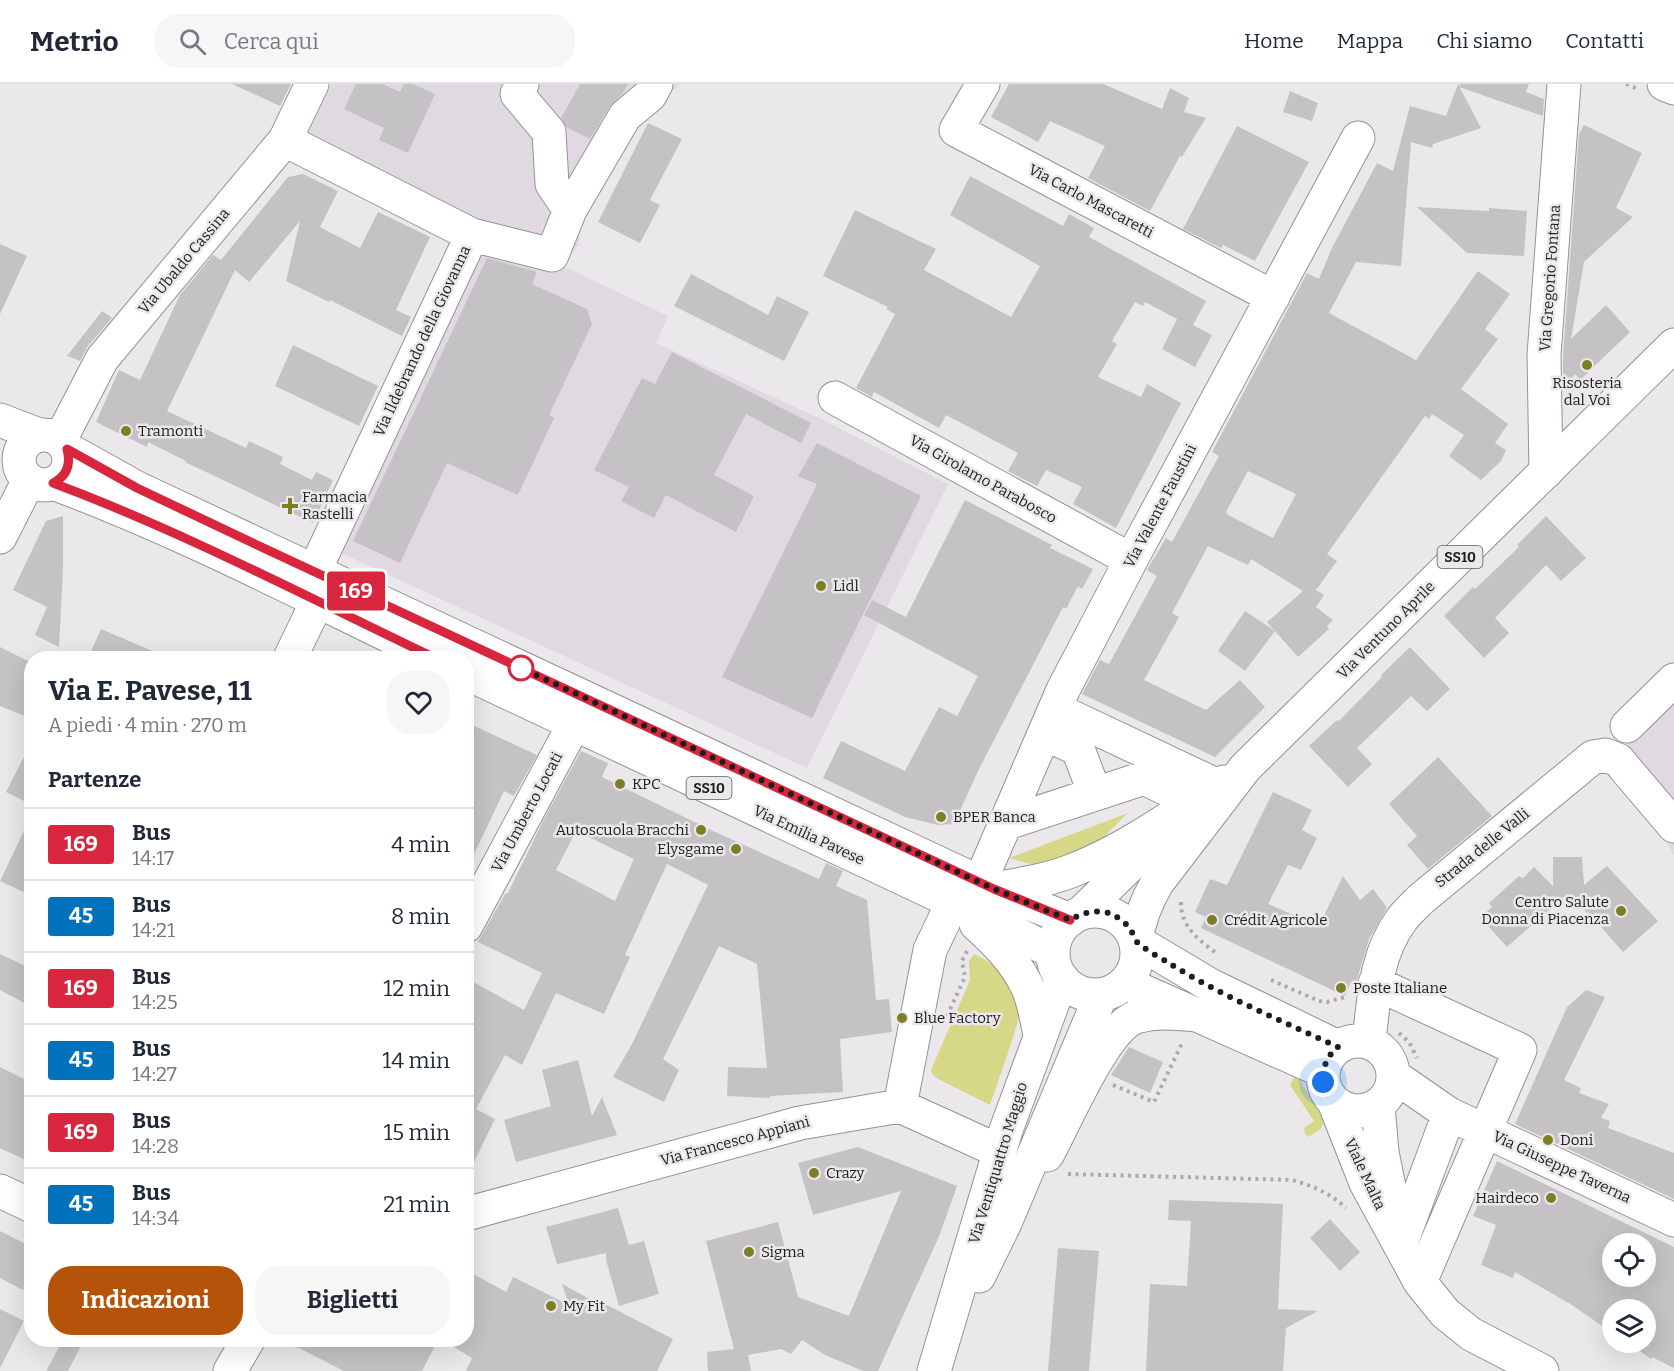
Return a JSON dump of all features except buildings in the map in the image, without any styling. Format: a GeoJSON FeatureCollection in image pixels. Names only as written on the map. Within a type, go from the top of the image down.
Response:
{"type":"FeatureCollection","features":[{"type":"Feature","properties":{"kind":"street","name":"Via Ubaldo Cassina"},"geometry":{"type":"LineString","coordinates":[[55,441],[102,359],[285,140],[312,84]]}},
{"type":"Feature","properties":{"kind":"street"},"geometry":{"type":"LineString","coordinates":[[522,84],[517,94],[549,132],[552,184],[570,210]]}},
{"type":"Feature","properties":{"kind":"street"},"geometry":{"type":"LineString","coordinates":[[472,235],[552,255],[570,210],[625,116],[651,94],[656,84]]}},
{"type":"Feature","properties":{"kind":"street","name":"Via Carlo Mascaretti"},"geometry":{"type":"LineString","coordinates":[[983,84],[956,130],[1273,297]]}},
{"type":"Feature","properties":{"kind":"street","name":"Via Gregorio Fontana"},"geometry":{"type":"LineString","coordinates":[[1546,471],[1544,355],[1564,84]]}},
{"type":"Feature","properties":{"kind":"street"},"geometry":{"type":"LineString","coordinates":[[1664,84],[1674,88]]}},
{"type":"Feature","properties":{"kind":"street","name":"Via Valente Faustini"},"geometry":{"type":"LineString","coordinates":[[987,885],[1007,823],[1050,722],[1131,560],[1358,138]]}},
{"type":"Feature","properties":{"kind":"street","name":"Via Ildebrando della Giovanna"},"geometry":{"type":"LineString","coordinates":[[285,140],[472,235],[316,587],[293,651]]}},
{"type":"Feature","properties":{"kind":"street","name":"Via Ventuno Aprile"},"geometry":{"type":"LineString","coordinates":[[1136,941],[1139,919],[1157,883],[1245,768],[1546,471],[1671,353]]}},
{"type":"Feature","properties":{"kind":"street","name":"Via Girolamo Parabosco"},"geometry":{"type":"LineString","coordinates":[[835,398],[1131,560]]}},
{"type":"Feature","properties":{"kind":"street","name":"Via Emilia Pavese"},"geometry":{"type":"LineString","coordinates":[[0,420],[55,441],[316,587],[423,651]]}},
{"type":"Feature","properties":{"kind":"street"},"geometry":{"type":"LineString","coordinates":[[0,537],[26,472],[19,457],[27,440],[55,441],[69,463],[68,469],[59,480],[26,472]]}},
{"type":"Feature","properties":{"kind":"street","name":"Via Emilia Pavese"},"geometry":{"type":"LineString","coordinates":[[26,472],[316,587],[452,651]]}},
{"type":"Feature","properties":{"kind":"street","name":"Via Emilia Pavese"},"geometry":{"type":"LineString","coordinates":[[474,662],[581,712],[953,902],[1057,965]]}},
{"type":"Feature","properties":{"kind":"street","name":"Via Emilia Pavese"},"geometry":{"type":"LineString","coordinates":[[474,676],[581,712],[987,885],[1075,917]]}},
{"type":"Feature","properties":{"kind":"street"},"geometry":{"type":"LineString","coordinates":[[1627,726],[1674,680]]}},
{"type":"Feature","properties":{"kind":"street","name":"Via Umberto Locati"},"geometry":{"type":"LineString","coordinates":[[474,911],[581,712]]}},
{"type":"Feature","properties":{"kind":"street"},"geometry":{"type":"LineString","coordinates":[[1050,722],[1206,794]]}},
{"type":"Feature","properties":{"kind":"street"},"geometry":{"type":"LineString","coordinates":[[1050,722],[1078,748],[1095,794]]}},
{"type":"Feature","properties":{"kind":"street","name":"Strada delle Valli"},"geometry":{"type":"LineString","coordinates":[[1343,1053],[1361,989],[1401,920],[1421,899],[1593,757],[1605,755],[1618,760],[1674,826]]}},
{"type":"Feature","properties":{"kind":"street","name":"SS10"},"geometry":{"type":"LineString","coordinates":[[987,885],[1032,883],[1076,869],[1142,835],[1245,768]]}},
{"type":"Feature","properties":{"kind":"street"},"geometry":{"type":"LineString","coordinates":[[1007,823],[1144,778],[1206,794]]}},
{"type":"Feature","properties":{"kind":"street","name":"SS10"},"geometry":{"type":"LineString","coordinates":[[1075,917],[1103,912],[1114,915],[1131,931],[1138,953],[1136,964],[1132,975],[1113,989],[1079,992],[1070,987],[1057,965],[1058,934],[1075,917],[1206,794]]}},
{"type":"Feature","properties":{"kind":"street"},"geometry":{"type":"LineString","coordinates":[[999,1151],[900,1106],[930,950],[953,902],[991,936],[1012,960],[1027,986],[1040,1034]]}},
{"type":"Feature","properties":{"kind":"street"},"geometry":{"type":"LineString","coordinates":[[1136,941],[1210,985],[1343,1053]]}},
{"type":"Feature","properties":{"kind":"street","name":"Via Ventiquattro Maggio"},"geometry":{"type":"LineString","coordinates":[[938,1360],[999,1151],[1040,1034],[1057,965]]}},
{"type":"Feature","properties":{"kind":"street"},"geometry":{"type":"LineString","coordinates":[[1113,989],[1190,1028],[1343,1053],[1379,1047],[1387,1054],[1392,1065],[1386,1093],[1367,1110],[1355,1111],[1344,1108],[1334,1102],[1327,1093],[1323,1082],[1343,1053]]}},
{"type":"Feature","properties":{"kind":"street","name":"Via Ventiquattro Maggio"},"geometry":{"type":"LineString","coordinates":[[938,1360],[1005,1223],[1113,989]]}},
{"type":"Feature","properties":{"kind":"street"},"geometry":{"type":"LineString","coordinates":[[1361,989],[1520,1050],[1420,1281]]}},
{"type":"Feature","properties":{"kind":"street"},"geometry":{"type":"LineString","coordinates":[[1005,1223],[1048,1154],[1105,1046],[1115,1033],[1134,1018],[1166,1012],[1190,1028]]}},
{"type":"Feature","properties":{"kind":"street","name":"Via Giuseppe Taverna"},"geometry":{"type":"LineString","coordinates":[[1386,1093],[1449,1114],[1674,1220]]}},
{"type":"Feature","properties":{"kind":"street","name":"Viale Malta"},"geometry":{"type":"LineString","coordinates":[[1386,1093],[1382,1152],[1401,1243]]}},
{"type":"Feature","properties":{"kind":"street","name":"Viale Malta"},"geometry":{"type":"LineString","coordinates":[[1334,1102],[1366,1183],[1420,1281],[1445,1314],[1471,1334],[1542,1371]]}},
{"type":"Feature","properties":{"kind":"street","name":"Via Francesco Appiani"},"geometry":{"type":"LineString","coordinates":[[474,1212],[800,1123],[900,1106]]}},
{"type":"Feature","properties":{"kind":"street"},"geometry":{"type":"LineString","coordinates":[[1401,1243],[1449,1114]]}},
{"type":"Feature","properties":{"kind":"street"},"geometry":{"type":"LineString","coordinates":[[0,1191],[24,1202]]}},
{"type":"Feature","properties":{"kind":"street"},"geometry":{"type":"LineString","coordinates":[[230,1371],[244,1347]]}},
{"type":"Feature","properties":{"kind":"path"},"geometry":{"type":"LineString","coordinates":[[1182,898],[1180,905],[1184,920],[1193,934],[1223,957]]}},
{"type":"Feature","properties":{"kind":"path"},"geometry":{"type":"LineString","coordinates":[[945,1022],[965,977],[962,961],[971,942]]}},
{"type":"Feature","properties":{"kind":"path"},"geometry":{"type":"LineString","coordinates":[[1262,976],[1319,1001],[1327,1002],[1361,989]]}},
{"type":"Feature","properties":{"kind":"path"},"geometry":{"type":"LineString","coordinates":[[1112,1084],[1154,1102],[1190,1028]]}},
{"type":"Feature","properties":{"kind":"path"},"geometry":{"type":"LineString","coordinates":[[1063,1173],[1292,1180],[1312,1185],[1333,1196],[1353,1214]]}},
{"type":"Feature","properties":{"kind":"shaded area"},"geometry":{"type":"Polygon","coordinates":[[[331,84],[679,84],[677,88],[635,116],[579,222],[579,244],[563,266],[668,316],[656,343],[821,419],[948,484],[807,768],[341,553],[486,230],[307,133],[331,84]]]}},
{"type":"Feature","properties":{"kind":"shaded area"},"geometry":{"type":"Polygon","coordinates":[[[1674,697],[1674,856],[1623,749],[1674,697]]]}},
{"type":"Feature","properties":{"kind":"green space"},"geometry":{"type":"Polygon","coordinates":[[[1128,813],[1084,857],[1034,865],[1009,858],[1128,813]]]}},
{"type":"Feature","properties":{"kind":"green space"},"geometry":{"type":"Polygon","coordinates":[[[974,954],[990,963],[1004,975],[1018,999],[1020,1008],[1013,1039],[990,1105],[938,1079],[931,1070],[970,980],[969,961],[974,954]]]}},
{"type":"Feature","properties":{"kind":"green space"},"geometry":{"type":"Polygon","coordinates":[[[1294,1077],[1300,1080],[1324,1121],[1321,1129],[1308,1137],[1304,1128],[1314,1121],[1290,1085],[1294,1077]]]}},
{"type":"Feature","properties":{"kind":"bus line","name":"169"},"geometry":{"type":"LineString","coordinates":[[420,651],[126,512],[53,483],[59,480],[68,469],[67,449],[137,488],[255,544],[994,889],[1070,920]]}},
{"type":"Feature","properties":{"kind":"place","name":"Risosteria dal Voi"},"geometry":{"type":"Point","coordinates":[1587,365]}},
{"type":"Feature","properties":{"kind":"place","name":"Tramonti"},"geometry":{"type":"Point","coordinates":[126,431]}},
{"type":"Feature","properties":{"kind":"place","name":"Farmacia Rastelli"},"geometry":{"type":"Point","coordinates":[290,506]}},
{"type":"Feature","properties":{"kind":"place","name":"Lidl"},"geometry":{"type":"Point","coordinates":[821,586]}},
{"type":"Feature","properties":{"kind":"place","name":"KPC"},"geometry":{"type":"Point","coordinates":[620,784]}},
{"type":"Feature","properties":{"kind":"place","name":"BPER Banca"},"geometry":{"type":"Point","coordinates":[941,817]}},
{"type":"Feature","properties":{"kind":"place","name":"Autoscuola Bracchi"},"geometry":{"type":"Point","coordinates":[701,830]}},
{"type":"Feature","properties":{"kind":"place","name":"Elysgame"},"geometry":{"type":"Point","coordinates":[736,849]}},
{"type":"Feature","properties":{"kind":"place","name":"Centro Salute Donna di Piacenza"},"geometry":{"type":"Point","coordinates":[1621,911]}},
{"type":"Feature","properties":{"kind":"place","name":"Crédit Agricole"},"geometry":{"type":"Point","coordinates":[1212,920]}},
{"type":"Feature","properties":{"kind":"place","name":"Poste Italiane"},"geometry":{"type":"Point","coordinates":[1341,988]}},
{"type":"Feature","properties":{"kind":"place","name":"Blue Factory"},"geometry":{"type":"Point","coordinates":[902,1018]}},
{"type":"Feature","properties":{"kind":"place","name":"Doni"},"geometry":{"type":"Point","coordinates":[1548,1140]}},
{"type":"Feature","properties":{"kind":"place","name":"Crazy"},"geometry":{"type":"Point","coordinates":[814,1173]}},
{"type":"Feature","properties":{"kind":"place","name":"Hairdeco"},"geometry":{"type":"Point","coordinates":[1551,1198]}},
{"type":"Feature","properties":{"kind":"place","name":"Sigma"},"geometry":{"type":"Point","coordinates":[749,1252]}},
{"type":"Feature","properties":{"kind":"place","name":"My Fit"},"geometry":{"type":"Point","coordinates":[551,1306]}},
{"type":"Feature","properties":{"kind":"route"},"geometry":{"type":"LineString","coordinates":[[521,668],[519,667],[994,889],[1070,920],[1080,914],[1091,912],[1114,915],[1124,922],[1136,941],[1175,966],[1338,1047],[1330,1053],[1326,1061],[1323,1082]]}}]}
